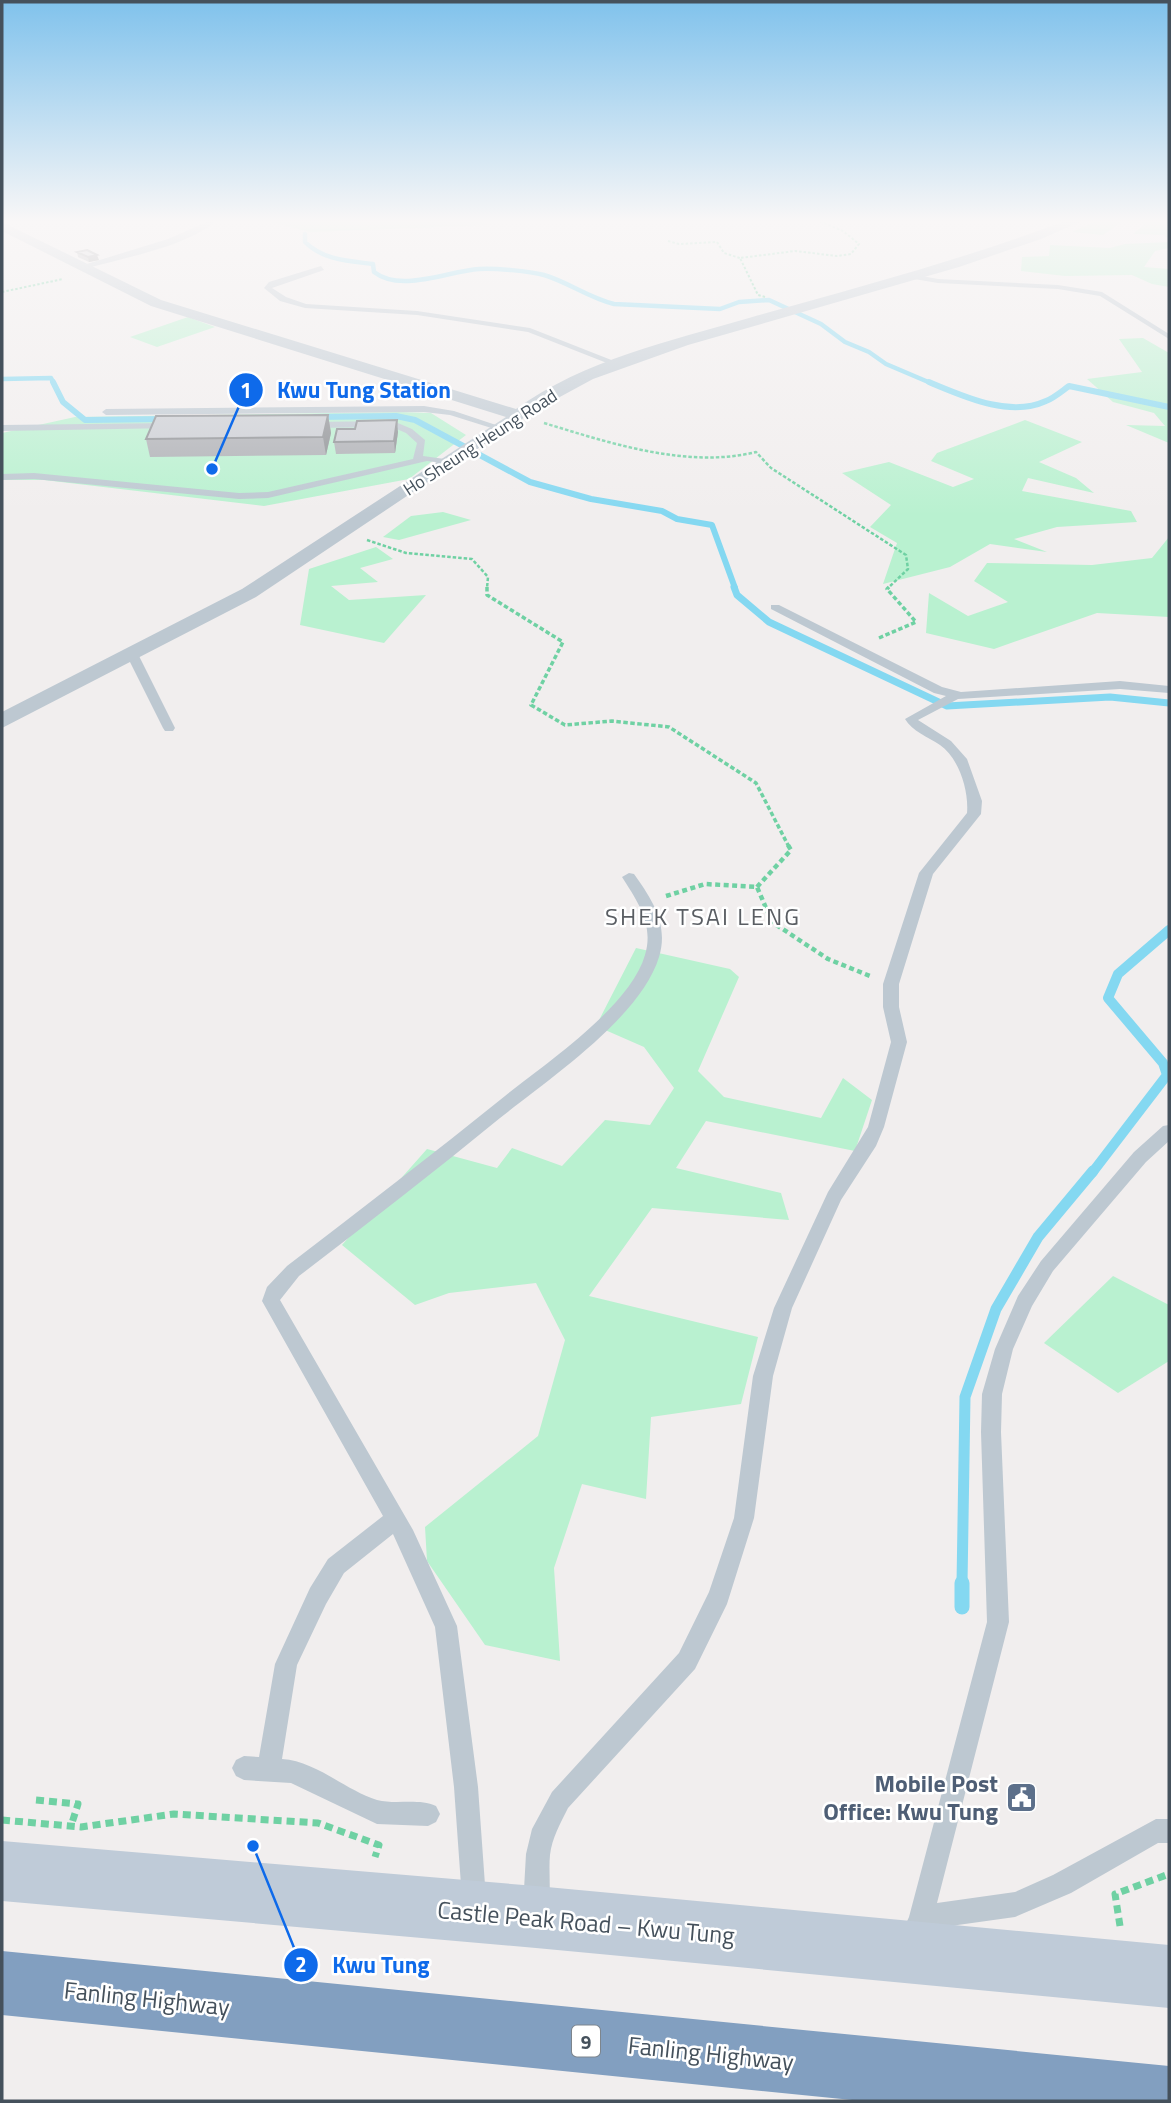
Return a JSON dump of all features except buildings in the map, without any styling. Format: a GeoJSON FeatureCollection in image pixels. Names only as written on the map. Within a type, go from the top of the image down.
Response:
{"type":"FeatureCollection","features":[{"type":"Feature","properties":{"kind":"highway","name":"Fanling Highway"},"geometry":{"type":"LineString","coordinates":[[2,1983],[1169,2099]]}},
{"type":"Feature","properties":{"kind":"main road","name":"Castle Peak Road – Kwu Tung"},"geometry":{"type":"LineString","coordinates":[[2,1871],[536,1917],[914,1935],[1169,1977]]}},
{"type":"Feature","properties":{"kind":"street"},"geometry":{"type":"LineString","coordinates":[[204,319],[518,415]]}},
{"type":"Feature","properties":{"kind":"street","name":"Ho Sheung Heung Road"},"geometry":{"type":"LineString","coordinates":[[2,722],[249,593],[555,392],[615,363],[763,319]]}},
{"type":"Feature","properties":{"kind":"lane"},"geometry":{"type":"LineString","coordinates":[[458,319],[530,330],[615,363]]}},
{"type":"Feature","properties":{"kind":"lane"},"geometry":{"type":"LineString","coordinates":[[1141,319],[1169,337]]}},
{"type":"Feature","properties":{"kind":"lane"},"geometry":{"type":"LineString","coordinates":[[106,412],[424,409],[451,413],[501,428]]}},
{"type":"Feature","properties":{"kind":"lane"},"geometry":{"type":"LineString","coordinates":[[293,425],[393,424],[409,431],[422,442],[417,460]]}},
{"type":"Feature","properties":{"kind":"lane"},"geometry":{"type":"LineString","coordinates":[[2,428],[184,426]]}},
{"type":"Feature","properties":{"kind":"lane"},"geometry":{"type":"LineString","coordinates":[[2,477],[34,476],[239,496],[268,495],[427,458],[449,462]]}},
{"type":"Feature","properties":{"kind":"lane"},"geometry":{"type":"LineString","coordinates":[[775,607],[938,690],[957,695],[979,696],[1120,685],[1169,690]]}},
{"type":"Feature","properties":{"kind":"lane"},"geometry":{"type":"LineString","coordinates":[[132,654],[169,728]]}},
{"type":"Feature","properties":{"kind":"lane"},"geometry":{"type":"LineString","coordinates":[[536,1917],[538,1854],[544,1829],[560,1800],[687,1661],[719,1596],[744,1518],[763,1376],[783,1308],[834,1196],[870,1141],[876,1127],[899,1042],[891,1007],[891,984],[926,873],[974,814],[975,802],[961,759],[955,751],[911,719],[957,695]]}},
{"type":"Feature","properties":{"kind":"lane"},"geometry":{"type":"LineString","coordinates":[[475,1912],[466,1787],[446,1626],[396,1519],[271,1301],[273,1293],[293,1271],[585,1040],[637,987],[648,968],[657,926],[648,903],[629,877]]}},
{"type":"Feature","properties":{"kind":"lane"},"geometry":{"type":"LineString","coordinates":[[914,1935],[998,1622],[991,1432],[992,1394],[1004,1349],[1047,1266],[1140,1157],[1169,1131]]}},
{"type":"Feature","properties":{"kind":"lane"},"geometry":{"type":"LineString","coordinates":[[269,1769],[286,1664],[318,1596],[336,1566],[396,1519]]}},
{"type":"Feature","properties":{"kind":"lane"},"geometry":{"type":"LineString","coordinates":[[244,1768],[292,1771],[377,1812],[428,1814]]}},
{"type":"Feature","properties":{"kind":"lane"},"geometry":{"type":"LineString","coordinates":[[914,1935],[1015,1904],[1062,1884],[1156,1831],[1169,1831]]}},
{"type":"Feature","properties":{"kind":"path"},"geometry":{"type":"LineString","coordinates":[[518,415],[635,451],[732,458],[756,452],[771,468],[906,555],[908,569],[887,589],[916,622],[856,648]]}},
{"type":"Feature","properties":{"kind":"path"},"geometry":{"type":"LineString","coordinates":[[342,531],[406,553],[472,559],[488,577],[487,595],[564,642],[531,705],[565,725],[612,721],[669,727],[756,783],[791,850],[757,887]]}},
{"type":"Feature","properties":{"kind":"path"},"geometry":{"type":"LineString","coordinates":[[648,903],[705,884],[757,887]]}},
{"type":"Feature","properties":{"kind":"path"},"geometry":{"type":"LineString","coordinates":[[757,887],[772,922],[828,959],[891,984]]}},
{"type":"Feature","properties":{"kind":"path"},"geometry":{"type":"LineString","coordinates":[[36,1800],[78,1804],[68,1835]]}},
{"type":"Feature","properties":{"kind":"path"},"geometry":{"type":"LineString","coordinates":[[2,1820],[71,1826],[174,1814],[318,1822],[379,1845]]}},
{"type":"Feature","properties":{"kind":"path"},"geometry":{"type":"LineString","coordinates":[[1121,1934],[1115,1894],[1169,1874]]}},
{"type":"Feature","properties":{"kind":"green space"},"geometry":{"type":"Polygon","coordinates":[[[182,319],[194,319],[215,327],[157,347],[130,337],[182,319]]]}},
{"type":"Feature","properties":{"kind":"green space"},"geometry":{"type":"Polygon","coordinates":[[[1143,338],[1169,353],[1169,443],[1126,425],[1165,426],[1154,413],[1113,402],[1087,379],[1142,372],[1119,339],[1143,338]]]}},
{"type":"Feature","properties":{"kind":"green space"},"geometry":{"type":"Polygon","coordinates":[[[431,413],[466,435],[409,479],[264,506],[44,480],[2,480],[2,433],[75,417],[431,413]]]}},
{"type":"Feature","properties":{"kind":"green space"},"geometry":{"type":"Polygon","coordinates":[[[1025,420],[1082,442],[1039,462],[1076,478],[1094,493],[1028,478],[1022,491],[1131,511],[1137,522],[1057,527],[1014,539],[1047,552],[990,544],[950,567],[883,584],[897,543],[870,527],[891,505],[842,473],[889,462],[953,487],[974,479],[931,461],[937,453],[1025,420]]]}},
{"type":"Feature","properties":{"kind":"green space"},"geometry":{"type":"Polygon","coordinates":[[[443,512],[471,520],[399,540],[383,537],[411,516],[443,512]]]}},
{"type":"Feature","properties":{"kind":"green space"},"geometry":{"type":"Polygon","coordinates":[[[1169,537],[1169,617],[1097,613],[994,649],[926,633],[929,593],[968,616],[1008,602],[974,581],[987,563],[1092,565],[1152,558],[1169,537]]]}},
{"type":"Feature","properties":{"kind":"green space"},"geometry":{"type":"Polygon","coordinates":[[[376,547],[393,559],[360,568],[378,582],[331,586],[349,600],[426,595],[384,643],[300,625],[309,569],[376,547]]]}},
{"type":"Feature","properties":{"kind":"green space"},"geometry":{"type":"Polygon","coordinates":[[[636,948],[730,969],[739,977],[698,1071],[724,1097],[821,1118],[843,1078],[872,1100],[855,1151],[706,1121],[676,1168],[781,1193],[789,1220],[652,1208],[589,1296],[758,1337],[741,1404],[651,1417],[646,1499],[582,1484],[554,1568],[560,1661],[485,1645],[427,1561],[425,1527],[538,1436],[565,1340],[536,1283],[449,1293],[415,1305],[342,1245],[427,1149],[497,1168],[512,1148],[562,1166],[605,1120],[650,1125],[674,1088],[644,1047],[596,1026],[636,948]]]}},
{"type":"Feature","properties":{"kind":"green space"},"geometry":{"type":"Polygon","coordinates":[[[1113,1276],[1169,1305],[1169,1361],[1118,1393],[1044,1343],[1113,1276]]]}},
{"type":"Feature","properties":{"kind":"waterway"},"geometry":{"type":"LineString","coordinates":[[810,319],[886,364],[933,384]]}},
{"type":"Feature","properties":{"kind":"waterway"},"geometry":{"type":"LineString","coordinates":[[2,379],[51,378],[63,402],[85,420],[167,419]]}},
{"type":"Feature","properties":{"kind":"waterway"},"geometry":{"type":"LineString","coordinates":[[929,382],[971,399],[1002,406],[1032,406],[1049,400],[1069,386],[1169,407]]}},
{"type":"Feature","properties":{"kind":"waterway"},"geometry":{"type":"LineString","coordinates":[[315,417],[396,416],[415,420],[530,482],[591,499],[662,511],[677,519],[712,525],[735,588]]}},
{"type":"Feature","properties":{"kind":"waterway"},"geometry":{"type":"LineString","coordinates":[[734,587],[737,595],[769,622],[947,706],[1110,697],[1169,703]]}},
{"type":"Feature","properties":{"kind":"waterway"},"geometry":{"type":"LineString","coordinates":[[1092,1173],[1167,1075],[1163,1063],[1108,998],[1118,974],[1169,930]]}},
{"type":"Feature","properties":{"kind":"waterway"},"geometry":{"type":"LineString","coordinates":[[962,1584],[965,1397],[996,1309],[1038,1237],[1093,1171]]}},
{"type":"Feature","properties":{"kind":"waterway"},"geometry":{"type":"LineString","coordinates":[[962,1584],[962,1607]]}},
{"type":"Feature","properties":{"kind":"place","name":"Kwu Tung Station"},"geometry":{"type":"Point","coordinates":[212,469]}},
{"type":"Feature","properties":{"kind":"place","name":"Mobile Post Office: Kwu Tung"},"geometry":{"type":"Point","coordinates":[1021,1797]}},
{"type":"Feature","properties":{"kind":"place","name":"Kwu Tung"},"geometry":{"type":"Point","coordinates":[253,1846]}},
{"type":"Feature","properties":{"kind":"district","name":"SHEK TSAI LENG"},"geometry":{"type":"Point","coordinates":[703,916]}}]}
